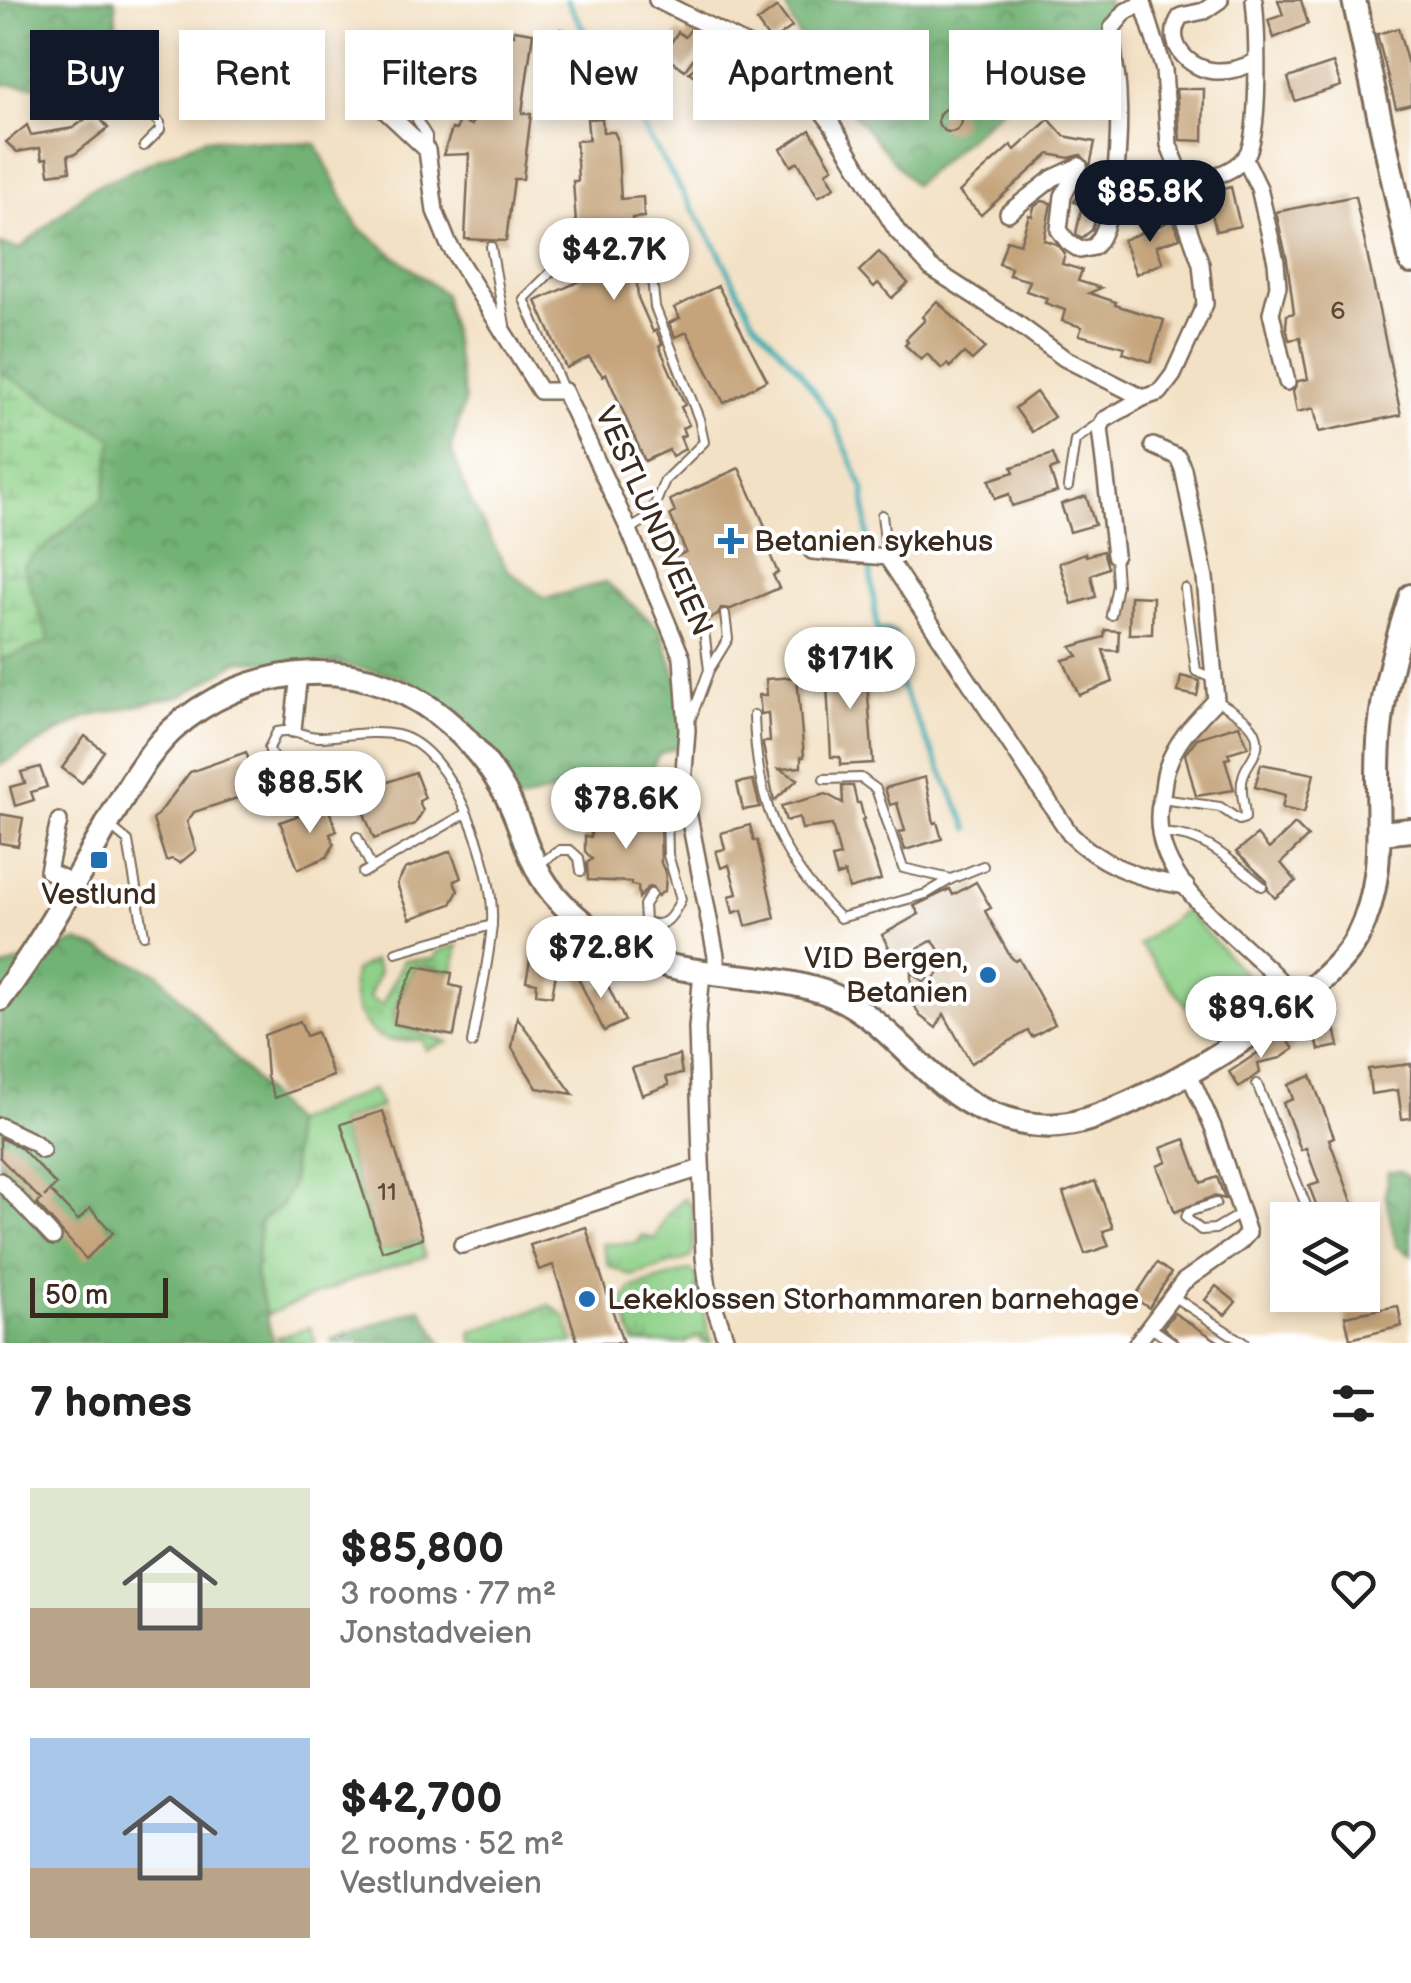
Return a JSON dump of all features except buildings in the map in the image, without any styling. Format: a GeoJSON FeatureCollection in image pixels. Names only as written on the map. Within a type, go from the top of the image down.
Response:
{"type":"FeatureCollection","features":[{"type":"Feature","properties":{"kind":"main road"},"geometry":{"type":"LineString","coordinates":[[1354,0],[1411,262]]}},
{"type":"Feature","properties":{"kind":"main road"},"geometry":{"type":"LineString","coordinates":[[0,999],[74,884],[128,788],[168,734],[196,711],[231,692],[299,674],[360,677],[412,694],[454,724],[505,792],[542,878],[568,908],[607,941],[652,964],[788,981],[830,994],[859,1011],[980,1110],[1013,1121],[1063,1125],[1098,1117],[1131,1105],[1188,1072],[1297,1001],[1327,978],[1357,937],[1379,868],[1401,832],[1380,732],[1411,596]]}},
{"type":"Feature","properties":{"kind":"street"},"geometry":{"type":"LineString","coordinates":[[657,0],[746,42],[771,57],[804,87],[831,123],[897,231],[931,268],[1064,358],[1142,398]]}},
{"type":"Feature","properties":{"kind":"street"},"geometry":{"type":"LineString","coordinates":[[1220,0],[1204,11],[1181,16],[1176,23],[1178,47],[1186,61],[1208,70],[1233,71],[1256,62]]}},
{"type":"Feature","properties":{"kind":"street"},"geometry":{"type":"LineString","coordinates":[[1183,180],[1212,178],[1232,170],[1252,146],[1254,0]]}},
{"type":"Feature","properties":{"kind":"street"},"geometry":{"type":"LineString","coordinates":[[1008,213],[1054,178],[1078,166],[1063,196],[1059,230],[1080,250],[1088,250],[1099,242],[1104,233],[1119,133],[1112,28],[1126,11],[1142,2],[1164,70],[1169,145],[1183,180],[1182,210],[1202,264],[1204,304],[1173,375],[1160,392],[1104,420],[1100,428],[1115,555]]}},
{"type":"Feature","properties":{"kind":"street"},"geometry":{"type":"LineString","coordinates":[[395,120],[427,150]]}},
{"type":"Feature","properties":{"kind":"street","name":"VESTLUNDVEIEN"},"geometry":{"type":"LineString","coordinates":[[427,150],[434,212],[448,243],[540,390],[564,391],[629,530],[682,658],[687,730],[683,785],[716,956],[698,1028],[704,1257],[708,1288],[728,1343]]}},
{"type":"Feature","properties":{"kind":"street"},"geometry":{"type":"LineString","coordinates":[[1245,159],[1259,188],[1276,262],[1278,286],[1270,312],[1286,382]]}},
{"type":"Feature","properties":{"kind":"street"},"geometry":{"type":"LineString","coordinates":[[1154,446],[1178,457],[1183,469],[1205,578],[1216,700],[1182,737],[1166,769],[1160,834],[1168,861],[1186,886],[1278,976],[1297,1001]]}},
{"type":"Feature","properties":{"kind":"street"},"geometry":{"type":"LineString","coordinates":[[812,551],[887,558],[1070,834],[1085,850],[1122,870],[1186,886]]}},
{"type":"Feature","properties":{"kind":"street"},"geometry":{"type":"LineString","coordinates":[[294,729],[299,674]]}},
{"type":"Feature","properties":{"kind":"street"},"geometry":{"type":"LineString","coordinates":[[60,821],[48,871],[74,884]]}},
{"type":"Feature","properties":{"kind":"street"},"geometry":{"type":"LineString","coordinates":[[1137,1343],[1183,1282],[1246,1237],[1248,1230],[1213,1127],[1188,1072]]}},
{"type":"Feature","properties":{"kind":"street"},"geometry":{"type":"LineString","coordinates":[[0,1126],[42,1150]]}},
{"type":"Feature","properties":{"kind":"street"},"geometry":{"type":"LineString","coordinates":[[462,1245],[701,1168]]}},
{"type":"Feature","properties":{"kind":"street"},"geometry":{"type":"LineString","coordinates":[[0,1181],[53,1237]]}},
{"type":"Feature","properties":{"kind":"lane"},"geometry":{"type":"LineString","coordinates":[[144,146],[160,130],[157,120]]}},
{"type":"Feature","properties":{"kind":"lane"},"geometry":{"type":"LineString","coordinates":[[417,120],[427,136],[427,150]]}},
{"type":"Feature","properties":{"kind":"lane"},"geometry":{"type":"LineString","coordinates":[[629,530],[650,518],[665,480],[704,442],[656,307],[648,238]]}},
{"type":"Feature","properties":{"kind":"lane"},"geometry":{"type":"LineString","coordinates":[[491,247],[508,339]]}},
{"type":"Feature","properties":{"kind":"lane"},"geometry":{"type":"LineString","coordinates":[[564,259],[524,299],[564,391]]}},
{"type":"Feature","properties":{"kind":"lane"},"geometry":{"type":"LineString","coordinates":[[1068,487],[1075,440],[1104,420]]}},
{"type":"Feature","properties":{"kind":"lane"},"geometry":{"type":"LineString","coordinates":[[882,514],[887,558]]}},
{"type":"Feature","properties":{"kind":"lane"},"geometry":{"type":"LineString","coordinates":[[1111,614],[1117,585],[1115,555]]}},
{"type":"Feature","properties":{"kind":"lane"},"geometry":{"type":"LineString","coordinates":[[1185,588],[1196,671],[1214,680]]}},
{"type":"Feature","properties":{"kind":"lane"},"geometry":{"type":"LineString","coordinates":[[691,594],[703,622],[710,670]]}},
{"type":"Feature","properties":{"kind":"lane"},"geometry":{"type":"LineString","coordinates":[[687,730],[710,670],[728,639],[725,614]]}},
{"type":"Feature","properties":{"kind":"lane"},"geometry":{"type":"LineString","coordinates":[[1162,799],[1220,807],[1239,820],[1245,818],[1241,789],[1243,775],[1257,747],[1256,738],[1246,720],[1216,700]]}},
{"type":"Feature","properties":{"kind":"lane"},"geometry":{"type":"LineString","coordinates":[[754,715],[758,760],[780,841],[814,892],[840,918],[926,894],[983,866]]}},
{"type":"Feature","properties":{"kind":"lane"},"geometry":{"type":"LineString","coordinates":[[290,808],[269,748],[277,732],[294,729],[314,738],[368,733],[399,735],[424,748],[448,773],[492,888],[492,925],[472,1043]]}},
{"type":"Feature","properties":{"kind":"lane"},"geometry":{"type":"LineString","coordinates":[[824,778],[861,778],[876,790],[903,868],[950,879]]}},
{"type":"Feature","properties":{"kind":"lane"},"geometry":{"type":"LineString","coordinates":[[652,894],[644,905],[645,921],[660,925],[670,920],[681,900],[668,855],[667,810],[687,804]]}},
{"type":"Feature","properties":{"kind":"lane"},"geometry":{"type":"LineString","coordinates":[[362,874],[465,814]]}},
{"type":"Feature","properties":{"kind":"lane"},"geometry":{"type":"LineString","coordinates":[[108,824],[128,840],[144,935]]}},
{"type":"Feature","properties":{"kind":"lane"},"geometry":{"type":"LineString","coordinates":[[1160,834],[1186,834],[1233,860],[1262,886]]}},
{"type":"Feature","properties":{"kind":"lane"},"geometry":{"type":"LineString","coordinates":[[356,837],[372,868]]}},
{"type":"Feature","properties":{"kind":"lane"},"geometry":{"type":"LineString","coordinates":[[537,866],[560,850],[570,850],[582,871]]}},
{"type":"Feature","properties":{"kind":"lane"},"geometry":{"type":"LineString","coordinates":[[396,952],[492,925]]}},
{"type":"Feature","properties":{"kind":"lane"},"geometry":{"type":"LineString","coordinates":[[1257,1084],[1305,1202]]}},
{"type":"Feature","properties":{"kind":"lane"},"geometry":{"type":"LineString","coordinates":[[1216,1203],[1188,1212],[1186,1218],[1201,1230],[1215,1230],[1242,1213]]}},
{"type":"Feature","properties":{"kind":"lane"},"geometry":{"type":"LineString","coordinates":[[1172,1295],[1244,1343]]}},
{"type":"Feature","properties":{"kind":"lane"},"geometry":{"type":"LineString","coordinates":[[1150,1326],[1173,1343]]}},
{"type":"Feature","properties":{"kind":"green space"},"geometry":{"type":"Polygon","coordinates":[[[0,0],[115,0],[116,30],[30,30],[30,86],[0,84],[0,0]]]}},
{"type":"Feature","properties":{"kind":"green space"},"geometry":{"type":"Polygon","coordinates":[[[783,0],[1108,0],[1113,30],[949,30],[949,120],[989,120],[914,185],[859,120],[929,120],[929,30],[796,30],[783,0]]]}},
{"type":"Feature","properties":{"kind":"green space"},"geometry":{"type":"Polygon","coordinates":[[[205,138],[316,144],[357,226],[444,294],[465,400],[451,449],[469,498],[507,569],[545,599],[606,582],[661,630],[685,703],[691,742],[659,754],[646,779],[592,780],[517,802],[462,714],[402,677],[339,664],[239,661],[184,695],[86,717],[0,765],[0,660],[50,641],[22,566],[103,498],[113,439],[0,372],[0,244],[20,249],[89,189],[205,138]]]}},
{"type":"Feature","properties":{"kind":"green space"},"geometry":{"type":"Polygon","coordinates":[[[0,372],[113,439],[103,498],[23,566],[50,641],[0,660],[0,372]]]}},
{"type":"Feature","properties":{"kind":"green space"},"geometry":{"type":"Polygon","coordinates":[[[1185,910],[1253,983],[1200,1024],[1139,944],[1185,910]]]}},
{"type":"Feature","properties":{"kind":"green space"},"geometry":{"type":"Polygon","coordinates":[[[78,941],[158,973],[292,1122],[292,1183],[282,1205],[260,1221],[255,1275],[274,1343],[0,1343],[0,969],[78,941]]]}},
{"type":"Feature","properties":{"kind":"green space"},"geometry":{"type":"Polygon","coordinates":[[[458,945],[453,972],[415,965],[395,1008],[394,1024],[448,1042],[426,1050],[423,1040],[389,1040],[371,1030],[355,1002],[354,971],[374,960],[379,972],[369,998],[382,1005],[404,960],[435,959],[436,952],[458,945]]]}},
{"type":"Feature","properties":{"kind":"green space"},"geometry":{"type":"Polygon","coordinates":[[[373,1089],[381,1107],[338,1122],[379,1251],[420,1241],[425,1257],[364,1275],[264,1316],[255,1275],[260,1220],[282,1205],[292,1183],[292,1122],[373,1089]]]}},
{"type":"Feature","properties":{"kind":"green space"},"geometry":{"type":"Polygon","coordinates":[[[1399,1171],[1411,1179],[1411,1255],[1396,1246],[1385,1193],[1388,1172],[1399,1171]]]}},
{"type":"Feature","properties":{"kind":"green space"},"geometry":{"type":"Polygon","coordinates":[[[684,1198],[692,1207],[694,1249],[690,1258],[632,1276],[609,1266],[602,1244],[637,1243],[642,1235],[655,1239],[667,1214],[684,1198]]]}},
{"type":"Feature","properties":{"kind":"green space"},"geometry":{"type":"Polygon","coordinates":[[[691,1270],[696,1275],[711,1343],[703,1343],[700,1336],[684,1343],[634,1343],[622,1305],[631,1288],[691,1270]]]}},
{"type":"Feature","properties":{"kind":"green space"},"geometry":{"type":"Polygon","coordinates":[[[550,1305],[565,1316],[574,1343],[473,1343],[471,1332],[550,1305]]]}},
{"type":"Feature","properties":{"kind":"green space"},"geometry":{"type":"Polygon","coordinates":[[[421,1308],[442,1343],[332,1343],[332,1339],[421,1308]]]}},
{"type":"Feature","properties":{"kind":"green space"},"geometry":{"type":"Polygon","coordinates":[[[310,1327],[316,1343],[280,1343],[277,1337],[310,1327]]]}},
{"type":"Feature","properties":{"kind":"water"},"geometry":{"type":"Polygon","coordinates":[[[877,630],[895,632],[899,644],[890,662],[877,630]]]}},
{"type":"Feature","properties":{"kind":"waterway"},"geometry":{"type":"LineString","coordinates":[[567,0],[584,30]]}},
{"type":"Feature","properties":{"kind":"waterway"},"geometry":{"type":"LineString","coordinates":[[638,120],[718,250],[753,319],[800,371],[834,421],[864,490],[868,546]]}},
{"type":"Feature","properties":{"kind":"waterway"},"geometry":{"type":"LineString","coordinates":[[870,567],[877,630],[969,829]]}},
{"type":"Feature","properties":{"kind":"place","name":"Betanien sykehus"},"geometry":{"type":"Point","coordinates":[731,541]}},
{"type":"Feature","properties":{"kind":"place","name":"Vestlund"},"geometry":{"type":"Point","coordinates":[99,860]}},
{"type":"Feature","properties":{"kind":"place","name":"VID Bergen, Betanien"},"geometry":{"type":"Point","coordinates":[988,975]}},
{"type":"Feature","properties":{"kind":"place","name":"Lekeklossen Storhammaren barnehage"},"geometry":{"type":"Point","coordinates":[587,1299]}}]}
